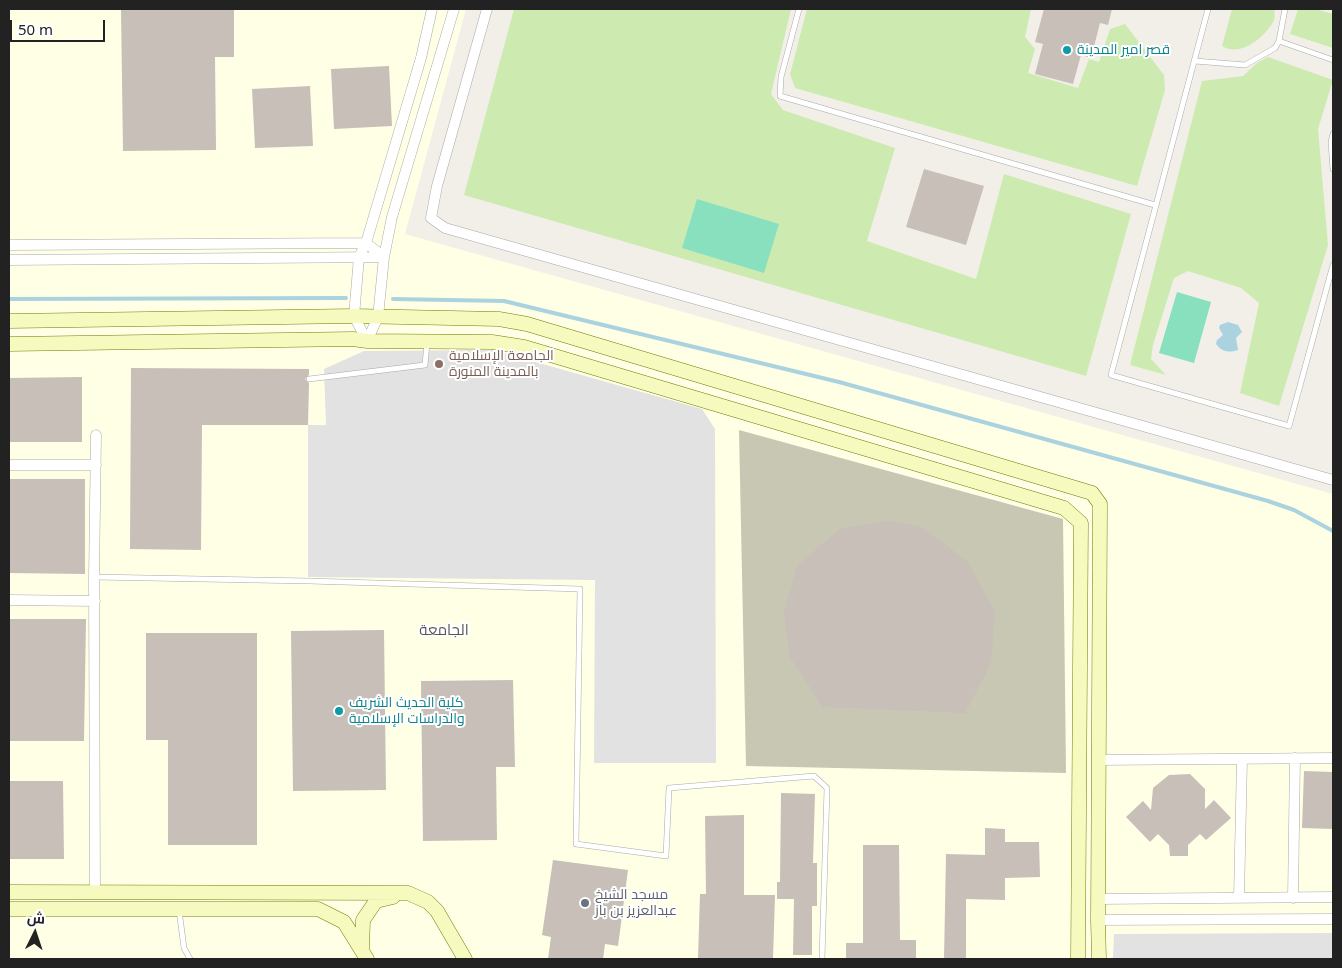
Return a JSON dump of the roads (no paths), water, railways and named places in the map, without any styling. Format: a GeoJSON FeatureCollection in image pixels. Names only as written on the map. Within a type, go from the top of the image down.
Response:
{"type":"FeatureCollection","features":[{"type":"Feature","properties":{"kind":"main road"},"geometry":{"type":"LineString","coordinates":[[9,322],[354,316],[498,319],[527,324],[1092,493],[1100,504],[1099,959]]}},
{"type":"Feature","properties":{"kind":"main road"},"geometry":{"type":"LineString","coordinates":[[9,344],[352,339],[367,341],[492,342],[524,347],[1064,508],[1081,522],[1078,959]]}},
{"type":"Feature","properties":{"kind":"main road"},"geometry":{"type":"LineString","coordinates":[[9,892],[408,893],[428,902],[437,911],[465,959]]}},
{"type":"Feature","properties":{"kind":"main road"},"geometry":{"type":"LineString","coordinates":[[365,955],[363,920],[376,901],[408,893]]}},
{"type":"Feature","properties":{"kind":"main road"},"geometry":{"type":"LineString","coordinates":[[9,909],[318,909],[344,922],[365,955]]}},
{"type":"Feature","properties":{"kind":"street"},"geometry":{"type":"LineString","coordinates":[[367,341],[354,316],[359,257],[366,243],[421,58],[432,9]]}},
{"type":"Feature","properties":{"kind":"street"},"geometry":{"type":"LineString","coordinates":[[367,341],[378,317],[384,257],[392,218],[454,9]]}},
{"type":"Feature","properties":{"kind":"street"},"geometry":{"type":"LineString","coordinates":[[487,9],[437,186],[431,218],[445,228],[1333,480]]}},
{"type":"Feature","properties":{"kind":"street"},"geometry":{"type":"LineString","coordinates":[[9,245],[366,243],[384,257]]}},
{"type":"Feature","properties":{"kind":"street"},"geometry":{"type":"LineString","coordinates":[[9,260],[384,257]]}},
{"type":"Feature","properties":{"kind":"street"},"geometry":{"type":"LineString","coordinates":[[95,891],[94,577],[96,435]]}},
{"type":"Feature","properties":{"kind":"street"},"geometry":{"type":"LineString","coordinates":[[9,465],[96,465]]}},
{"type":"Feature","properties":{"kind":"street"},"geometry":{"type":"LineString","coordinates":[[9,600],[95,601]]}},
{"type":"Feature","properties":{"kind":"street"},"geometry":{"type":"LineString","coordinates":[[1293,898],[1295,758]]}},
{"type":"Feature","properties":{"kind":"street"},"geometry":{"type":"LineString","coordinates":[[1098,760],[1333,758]]}},
{"type":"Feature","properties":{"kind":"street"},"geometry":{"type":"LineString","coordinates":[[1239,898],[1242,759]]}},
{"type":"Feature","properties":{"kind":"street"},"geometry":{"type":"LineString","coordinates":[[1098,899],[1333,897]]}},
{"type":"Feature","properties":{"kind":"street"},"geometry":{"type":"LineString","coordinates":[[1098,920],[1333,919]]}},
{"type":"Feature","properties":{"kind":"lane"},"geometry":{"type":"LineString","coordinates":[[798,9],[781,77],[780,96],[1155,204]]}},
{"type":"Feature","properties":{"kind":"lane"},"geometry":{"type":"LineString","coordinates":[[1208,9],[1111,375],[1289,426],[1333,265]]}},
{"type":"Feature","properties":{"kind":"lane"},"geometry":{"type":"LineString","coordinates":[[1195,62],[1245,65],[1275,48],[1279,41],[1285,9]]}},
{"type":"Feature","properties":{"kind":"lane"},"geometry":{"type":"LineString","coordinates":[[1279,41],[1333,60]]}},
{"type":"Feature","properties":{"kind":"lane"},"geometry":{"type":"LineString","coordinates":[[1333,134],[1331,142],[1333,169]]}},
{"type":"Feature","properties":{"kind":"lane"},"geometry":{"type":"LineString","coordinates":[[309,379],[425,365],[427,341]]}},
{"type":"Feature","properties":{"kind":"lane"},"geometry":{"type":"LineString","coordinates":[[94,577],[580,589],[576,844],[666,856],[669,788],[814,776],[827,788],[822,959]]}},
{"type":"Feature","properties":{"kind":"lane"},"geometry":{"type":"LineString","coordinates":[[179,909],[184,948],[190,959]]}},
{"type":"Feature","properties":{"kind":"water"},"geometry":{"type":"Polygon","coordinates":[[[1228,322],[1238,325],[1242,332],[1236,338],[1238,350],[1226,351],[1216,344],[1217,340],[1223,335],[1219,328],[1220,325],[1228,322]]]}},
{"type":"Feature","properties":{"kind":"waterway"},"geometry":{"type":"LineString","coordinates":[[9,299],[346,298]]}},
{"type":"Feature","properties":{"kind":"waterway"},"geometry":{"type":"LineString","coordinates":[[393,299],[504,301],[839,382],[1268,501],[1294,510],[1333,531]]}},
{"type":"Feature","properties":{"kind":"place","name":"قصر امير المدينة"},"geometry":{"type":"Point","coordinates":[1067,50]}},
{"type":"Feature","properties":{"kind":"place","name":"الجامعة الإسلامية بالمدينة المنورة"},"geometry":{"type":"Point","coordinates":[439,364]}},
{"type":"Feature","properties":{"kind":"place","name":"كلية الحديث الشريف والدراسات الإسلامية"},"geometry":{"type":"Point","coordinates":[339,711]}},
{"type":"Feature","properties":{"kind":"place","name":"مسجد الشيخ عبدالعزيز بن باز"},"geometry":{"type":"Point","coordinates":[585,903]}},
{"type":"Feature","properties":{"kind":"district","name":"الجامعة"},"geometry":{"type":"Point","coordinates":[444,631]}}]}
